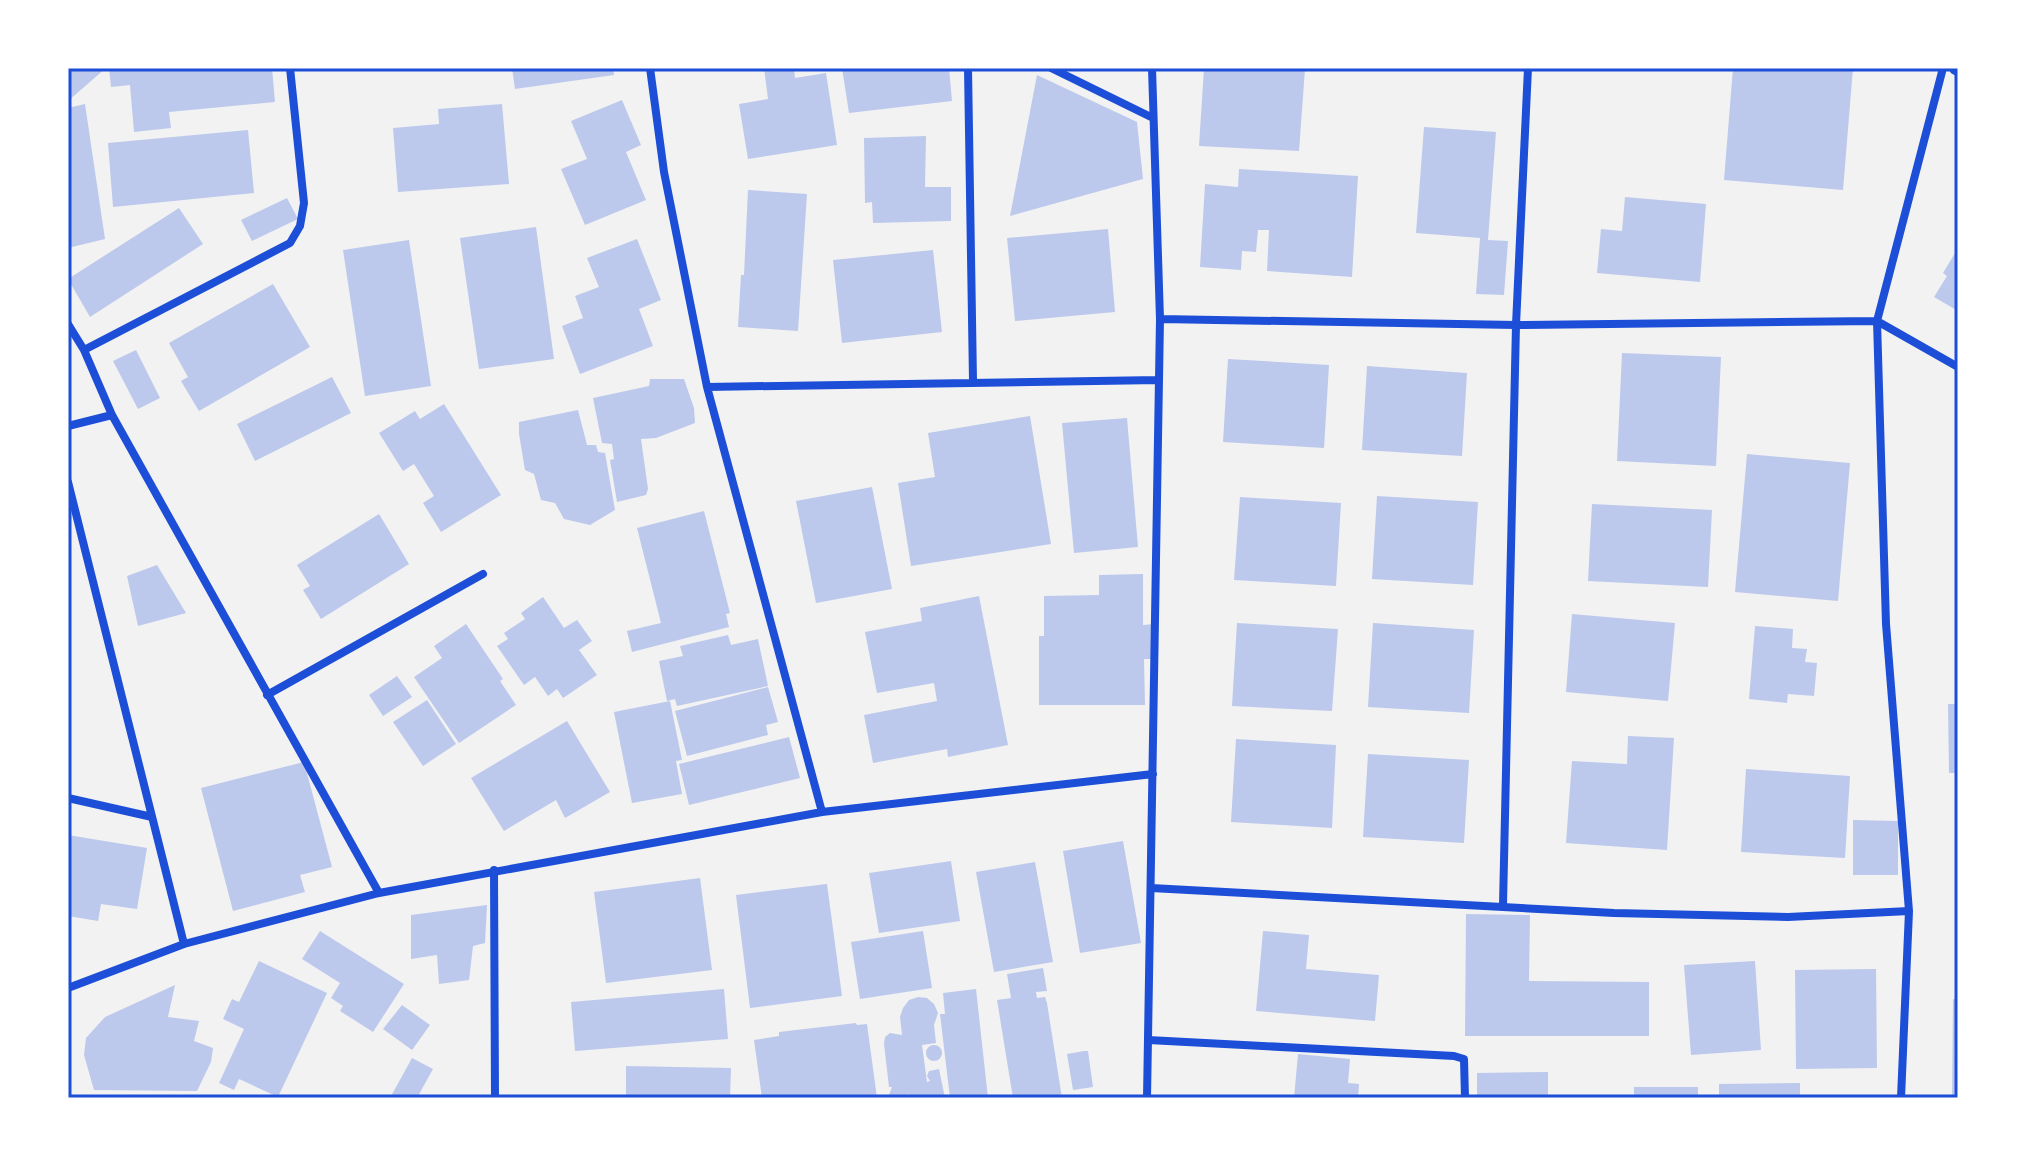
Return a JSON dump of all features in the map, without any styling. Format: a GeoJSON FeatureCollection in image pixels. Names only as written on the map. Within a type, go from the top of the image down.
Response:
{"type":"FeatureCollection","features":[{"type":"Feature","properties":{"kind":"street"},"geometry":{"type":"LineString","coordinates":[[84,350],[290,243],[300,226],[304,203],[290,68]]}},
{"type":"Feature","properties":{"kind":"street"},"geometry":{"type":"LineString","coordinates":[[650,68],[664,172],[707,387],[822,812]]}},
{"type":"Feature","properties":{"kind":"street"},"geometry":{"type":"LineString","coordinates":[[968,68],[973,381]]}},
{"type":"Feature","properties":{"kind":"street"},"geometry":{"type":"LineString","coordinates":[[1051,68],[1153,118]]}},
{"type":"Feature","properties":{"kind":"street"},"geometry":{"type":"LineString","coordinates":[[1147,1098],[1160,319],[1152,68]]}},
{"type":"Feature","properties":{"kind":"street"},"geometry":{"type":"LineString","coordinates":[[1503,905],[1516,325],[1528,68]]}},
{"type":"Feature","properties":{"kind":"street"},"geometry":{"type":"LineString","coordinates":[[1901,1098],[1909,911],[1886,624],[1877,321],[1943,68]]}},
{"type":"Feature","properties":{"kind":"street"},"geometry":{"type":"LineString","coordinates":[[1160,319],[1516,325],[1877,321],[1958,367]]}},
{"type":"Feature","properties":{"kind":"street"},"geometry":{"type":"LineString","coordinates":[[68,324],[84,350],[112,415],[379,893]]}},
{"type":"Feature","properties":{"kind":"street"},"geometry":{"type":"LineString","coordinates":[[707,387],[1159,380]]}},
{"type":"Feature","properties":{"kind":"street"},"geometry":{"type":"LineString","coordinates":[[68,426],[112,415]]}},
{"type":"Feature","properties":{"kind":"street"},"geometry":{"type":"LineString","coordinates":[[68,482],[184,944]]}},
{"type":"Feature","properties":{"kind":"street"},"geometry":{"type":"LineString","coordinates":[[267,695],[483,574]]}},
{"type":"Feature","properties":{"kind":"street"},"geometry":{"type":"LineString","coordinates":[[68,988],[184,944],[379,893],[494,870],[822,812],[1153,774]]}},
{"type":"Feature","properties":{"kind":"street"},"geometry":{"type":"LineString","coordinates":[[68,798],[152,817]]}},
{"type":"Feature","properties":{"kind":"street"},"geometry":{"type":"LineString","coordinates":[[494,870],[495,1098]]}},
{"type":"Feature","properties":{"kind":"street"},"geometry":{"type":"LineString","coordinates":[[1151,888],[1614,913],[1788,917],[1909,911]]}},
{"type":"Feature","properties":{"kind":"street"},"geometry":{"type":"LineString","coordinates":[[1148,1040],[1454,1056],[1464,1059],[1465,1098]]}},
{"type":"Feature","properties":{"kind":"building"},"geometry":{"type":"Polygon","coordinates":[[[68,68],[106,68],[68,101],[68,68]]]}},
{"type":"Feature","properties":{"kind":"building"},"geometry":{"type":"Polygon","coordinates":[[[109,68],[272,68],[275,102],[169,112],[171,128],[134,132],[130,85],[111,87],[109,68]]]}},
{"type":"Feature","properties":{"kind":"building"},"geometry":{"type":"Polygon","coordinates":[[[512,68],[613,68],[614,75],[515,89],[512,68]]]}},
{"type":"Feature","properties":{"kind":"building"},"geometry":{"type":"Polygon","coordinates":[[[764,68],[794,68],[795,78],[826,73],[837,145],[748,159],[739,104],[768,99],[764,68]]]}},
{"type":"Feature","properties":{"kind":"building"},"geometry":{"type":"Polygon","coordinates":[[[842,68],[949,68],[952,101],[849,113],[842,68]]]}},
{"type":"Feature","properties":{"kind":"building"},"geometry":{"type":"Polygon","coordinates":[[[1204,68],[1305,69],[1299,151],[1199,146],[1204,68]]]}},
{"type":"Feature","properties":{"kind":"building"},"geometry":{"type":"Polygon","coordinates":[[[1733,68],[1853,68],[1843,190],[1724,180],[1733,68]]]}},
{"type":"Feature","properties":{"kind":"building"},"geometry":{"type":"Polygon","coordinates":[[[1037,75],[1137,122],[1143,179],[1010,216],[1037,75]]]}},
{"type":"Feature","properties":{"kind":"building"},"geometry":{"type":"Polygon","coordinates":[[[622,100],[641,145],[626,152],[646,200],[585,225],[561,169],[587,159],[571,121],[622,100]]]}},
{"type":"Feature","properties":{"kind":"building"},"geometry":{"type":"Polygon","coordinates":[[[85,104],[105,239],[68,248],[68,108],[85,104]]]}},
{"type":"Feature","properties":{"kind":"building"},"geometry":{"type":"Polygon","coordinates":[[[502,104],[509,184],[398,192],[393,128],[439,124],[438,109],[502,104]]]}},
{"type":"Feature","properties":{"kind":"building"},"geometry":{"type":"Polygon","coordinates":[[[1424,127],[1496,132],[1488,240],[1508,241],[1504,295],[1476,294],[1480,238],[1416,233],[1424,127]]]}},
{"type":"Feature","properties":{"kind":"building"},"geometry":{"type":"Polygon","coordinates":[[[248,130],[254,193],[113,207],[108,143],[248,130]]]}},
{"type":"Feature","properties":{"kind":"building"},"geometry":{"type":"Polygon","coordinates":[[[926,136],[925,187],[951,187],[951,221],[873,223],[872,202],[865,203],[864,138],[926,136]]]}},
{"type":"Feature","properties":{"kind":"building"},"geometry":{"type":"Polygon","coordinates":[[[1239,169],[1358,176],[1352,277],[1267,271],[1269,230],[1258,230],[1256,252],[1242,251],[1241,270],[1200,267],[1205,184],[1238,187],[1239,169]]]}},
{"type":"Feature","properties":{"kind":"building"},"geometry":{"type":"Polygon","coordinates":[[[748,190],[807,194],[798,331],[738,327],[748,190]]]}},
{"type":"Feature","properties":{"kind":"building"},"geometry":{"type":"Polygon","coordinates":[[[1625,197],[1706,204],[1700,282],[1597,273],[1601,229],[1622,231],[1625,197]]]}},
{"type":"Feature","properties":{"kind":"building"},"geometry":{"type":"Polygon","coordinates":[[[287,198],[298,219],[252,241],[241,220],[287,198]]]}},
{"type":"Feature","properties":{"kind":"building"},"geometry":{"type":"Polygon","coordinates":[[[179,208],[203,244],[90,317],[68,279],[179,208]]]}},
{"type":"Feature","properties":{"kind":"building"},"geometry":{"type":"Polygon","coordinates":[[[536,227],[554,359],[479,369],[460,238],[536,227]]]}},
{"type":"Feature","properties":{"kind":"building"},"geometry":{"type":"Polygon","coordinates":[[[1108,229],[1115,312],[1015,321],[1007,238],[1108,229]]]}},
{"type":"Feature","properties":{"kind":"building"},"geometry":{"type":"Polygon","coordinates":[[[637,239],[661,300],[639,309],[653,346],[580,374],[562,326],[583,318],[575,296],[599,287],[587,258],[637,239]]]}},
{"type":"Feature","properties":{"kind":"building"},"geometry":{"type":"Polygon","coordinates":[[[409,240],[431,386],[365,396],[343,250],[409,240]]]}},
{"type":"Feature","properties":{"kind":"building"},"geometry":{"type":"Polygon","coordinates":[[[1958,248],[1958,311],[1934,297],[1947,276],[1943,273],[1958,248]]]}},
{"type":"Feature","properties":{"kind":"building"},"geometry":{"type":"Polygon","coordinates":[[[933,250],[942,332],[842,343],[833,260],[933,250]]]}},
{"type":"Feature","properties":{"kind":"building"},"geometry":{"type":"Polygon","coordinates":[[[273,284],[310,347],[199,411],[181,381],[188,377],[169,343],[273,284]]]}},
{"type":"Feature","properties":{"kind":"building"},"geometry":{"type":"Polygon","coordinates":[[[136,350],[160,398],[138,409],[113,361],[136,350]]]}},
{"type":"Feature","properties":{"kind":"building"},"geometry":{"type":"Polygon","coordinates":[[[1622,353],[1721,357],[1716,466],[1617,461],[1622,353]]]}},
{"type":"Feature","properties":{"kind":"building"},"geometry":{"type":"Polygon","coordinates":[[[1228,359],[1329,365],[1324,448],[1223,442],[1228,359]]]}},
{"type":"Feature","properties":{"kind":"building"},"geometry":{"type":"Polygon","coordinates":[[[1367,366],[1467,373],[1462,456],[1362,450],[1367,366]]]}},
{"type":"Feature","properties":{"kind":"building"},"geometry":{"type":"Polygon","coordinates":[[[332,377],[351,413],[255,461],[237,424],[332,377]]]}},
{"type":"Feature","properties":{"kind":"building"},"geometry":{"type":"Polygon","coordinates":[[[650,379],[684,379],[694,408],[695,423],[656,438],[641,439],[648,489],[646,495],[617,502],[610,460],[614,459],[612,444],[602,443],[593,398],[649,386],[650,379]]]}},
{"type":"Feature","properties":{"kind":"building"},"geometry":{"type":"Polygon","coordinates":[[[444,404],[501,495],[441,532],[423,503],[434,496],[414,464],[403,471],[379,433],[415,411],[420,419],[444,404]]]}},
{"type":"Feature","properties":{"kind":"building"},"geometry":{"type":"Polygon","coordinates":[[[578,410],[587,445],[596,445],[598,452],[605,453],[615,510],[590,525],[564,519],[555,503],[541,500],[534,474],[525,470],[519,434],[519,422],[578,410]]]}},
{"type":"Feature","properties":{"kind":"building"},"geometry":{"type":"Polygon","coordinates":[[[1030,416],[1051,544],[911,566],[898,483],[935,477],[928,433],[1030,416]]]}},
{"type":"Feature","properties":{"kind":"building"},"geometry":{"type":"Polygon","coordinates":[[[1127,418],[1138,547],[1074,553],[1062,423],[1127,418]]]}},
{"type":"Feature","properties":{"kind":"building"},"geometry":{"type":"Polygon","coordinates":[[[1747,454],[1850,463],[1838,601],[1735,592],[1747,454]]]}},
{"type":"Feature","properties":{"kind":"building"},"geometry":{"type":"Polygon","coordinates":[[[872,487],[892,589],[816,603],[796,501],[872,487]]]}},
{"type":"Feature","properties":{"kind":"building"},"geometry":{"type":"Polygon","coordinates":[[[1377,496],[1478,502],[1473,585],[1372,579],[1377,496]]]}},
{"type":"Feature","properties":{"kind":"building"},"geometry":{"type":"Polygon","coordinates":[[[1240,497],[1341,503],[1336,586],[1234,580],[1240,497]]]}},
{"type":"Feature","properties":{"kind":"building"},"geometry":{"type":"Polygon","coordinates":[[[1592,504],[1712,510],[1708,587],[1588,581],[1592,504]]]}},
{"type":"Feature","properties":{"kind":"building"},"geometry":{"type":"Polygon","coordinates":[[[704,511],[730,613],[726,614],[729,627],[632,652],[627,631],[661,623],[637,528],[704,511]]]}},
{"type":"Feature","properties":{"kind":"building"},"geometry":{"type":"Polygon","coordinates":[[[379,514],[409,564],[321,619],[303,590],[310,586],[297,565],[379,514]]]}},
{"type":"Feature","properties":{"kind":"building"},"geometry":{"type":"Polygon","coordinates":[[[157,565],[186,613],[138,626],[127,576],[157,565]]]}},
{"type":"Feature","properties":{"kind":"building"},"geometry":{"type":"Polygon","coordinates":[[[1143,574],[1143,625],[1154,624],[1154,659],[1144,659],[1145,705],[1039,705],[1039,636],[1044,636],[1044,596],[1099,595],[1099,575],[1143,574]]]}},
{"type":"Feature","properties":{"kind":"building"},"geometry":{"type":"Polygon","coordinates":[[[979,596],[1008,745],[948,757],[947,749],[873,763],[864,715],[937,701],[934,683],[877,693],[865,632],[922,621],[920,608],[979,596]]]}},
{"type":"Feature","properties":{"kind":"building"},"geometry":{"type":"Polygon","coordinates":[[[543,597],[564,628],[577,620],[592,641],[579,650],[597,675],[563,698],[557,689],[548,696],[535,677],[524,685],[497,646],[508,639],[504,633],[525,619],[521,613],[543,597]]]}},
{"type":"Feature","properties":{"kind":"building"},"geometry":{"type":"Polygon","coordinates":[[[1572,614],[1675,623],[1668,701],[1566,692],[1572,614]]]}},
{"type":"Feature","properties":{"kind":"building"},"geometry":{"type":"Polygon","coordinates":[[[1237,623],[1338,629],[1332,711],[1232,706],[1237,623]]]}},
{"type":"Feature","properties":{"kind":"building"},"geometry":{"type":"Polygon","coordinates":[[[1373,623],[1474,630],[1469,713],[1368,707],[1373,623]]]}},
{"type":"Feature","properties":{"kind":"building"},"geometry":{"type":"Polygon","coordinates":[[[466,624],[503,679],[500,681],[516,705],[459,743],[414,677],[442,658],[434,646],[466,624]]]}},
{"type":"Feature","properties":{"kind":"building"},"geometry":{"type":"Polygon","coordinates":[[[1755,626],[1793,629],[1792,648],[1807,649],[1805,662],[1817,663],[1814,696],[1788,694],[1787,703],[1749,699],[1755,626]]]}},
{"type":"Feature","properties":{"kind":"building"},"geometry":{"type":"Polygon","coordinates":[[[728,635],[731,645],[758,639],[768,686],[677,706],[675,699],[667,701],[659,661],[683,656],[680,646],[728,635]]]}},
{"type":"Feature","properties":{"kind":"building"},"geometry":{"type":"Polygon","coordinates":[[[397,676],[412,697],[383,716],[369,695],[397,676]]]}},
{"type":"Feature","properties":{"kind":"building"},"geometry":{"type":"Polygon","coordinates":[[[768,687],[778,722],[766,725],[768,735],[687,756],[675,711],[768,687]]]}},
{"type":"Feature","properties":{"kind":"building"},"geometry":{"type":"Polygon","coordinates":[[[427,700],[456,744],[423,766],[393,722],[427,700]]]}},
{"type":"Feature","properties":{"kind":"building"},"geometry":{"type":"Polygon","coordinates":[[[670,701],[682,760],[676,761],[682,794],[632,803],[614,712],[670,701]]]}},
{"type":"Feature","properties":{"kind":"building"},"geometry":{"type":"Polygon","coordinates":[[[1948,704],[1958,704],[1958,773],[1949,773],[1948,704]]]}},
{"type":"Feature","properties":{"kind":"building"},"geometry":{"type":"Polygon","coordinates":[[[567,721],[610,792],[565,818],[556,800],[504,831],[471,778],[567,721]]]}},
{"type":"Feature","properties":{"kind":"building"},"geometry":{"type":"Polygon","coordinates":[[[1628,736],[1674,738],[1667,850],[1566,843],[1572,761],[1627,764],[1628,736]]]}},
{"type":"Feature","properties":{"kind":"building"},"geometry":{"type":"Polygon","coordinates":[[[789,737],[800,778],[689,805],[679,764],[789,737]]]}},
{"type":"Feature","properties":{"kind":"building"},"geometry":{"type":"Polygon","coordinates":[[[1236,739],[1336,745],[1332,828],[1231,822],[1236,739]]]}},
{"type":"Feature","properties":{"kind":"building"},"geometry":{"type":"Polygon","coordinates":[[[1368,754],[1469,760],[1464,843],[1363,837],[1368,754]]]}},
{"type":"Feature","properties":{"kind":"building"},"geometry":{"type":"Polygon","coordinates":[[[304,762],[332,867],[300,875],[305,892],[233,911],[201,788],[304,762]]]}},
{"type":"Feature","properties":{"kind":"building"},"geometry":{"type":"Polygon","coordinates":[[[1746,769],[1850,776],[1845,858],[1741,852],[1746,769]]]}},
{"type":"Feature","properties":{"kind":"building"},"geometry":{"type":"Polygon","coordinates":[[[1853,820],[1898,821],[1898,875],[1853,875],[1853,820]]]}},
{"type":"Feature","properties":{"kind":"building"},"geometry":{"type":"Polygon","coordinates":[[[68,835],[147,848],[137,909],[101,904],[98,921],[68,916],[68,835]]]}},
{"type":"Feature","properties":{"kind":"building"},"geometry":{"type":"Polygon","coordinates":[[[1123,841],[1141,943],[1080,953],[1063,851],[1123,841]]]}},
{"type":"Feature","properties":{"kind":"building"},"geometry":{"type":"Polygon","coordinates":[[[951,861],[960,921],[879,933],[869,873],[951,861]]]}},
{"type":"Feature","properties":{"kind":"building"},"geometry":{"type":"Polygon","coordinates":[[[1035,862],[1053,962],[994,972],[976,872],[1035,862]]]}},
{"type":"Feature","properties":{"kind":"building"},"geometry":{"type":"Polygon","coordinates":[[[700,878],[712,970],[606,983],[594,892],[700,878]]]}},
{"type":"Feature","properties":{"kind":"building"},"geometry":{"type":"Polygon","coordinates":[[[827,884],[842,996],[750,1008],[736,895],[827,884]]]}},
{"type":"Feature","properties":{"kind":"building"},"geometry":{"type":"Polygon","coordinates":[[[487,905],[485,943],[473,946],[469,980],[439,984],[437,955],[411,959],[411,915],[487,905]]]}},
{"type":"Feature","properties":{"kind":"building"},"geometry":{"type":"Polygon","coordinates":[[[1466,914],[1530,915],[1529,981],[1649,982],[1649,1036],[1465,1036],[1466,914]]]}},
{"type":"Feature","properties":{"kind":"building"},"geometry":{"type":"Polygon","coordinates":[[[320,931],[404,984],[373,1032],[340,1011],[343,1006],[331,998],[340,983],[302,959],[320,931]]]}},
{"type":"Feature","properties":{"kind":"building"},"geometry":{"type":"Polygon","coordinates":[[[923,931],[932,988],[860,999],[851,942],[923,931]]]}},
{"type":"Feature","properties":{"kind":"building"},"geometry":{"type":"Polygon","coordinates":[[[1263,931],[1309,935],[1306,969],[1379,975],[1375,1021],[1256,1011],[1263,931]]]}},
{"type":"Feature","properties":{"kind":"building"},"geometry":{"type":"Polygon","coordinates":[[[259,961],[327,993],[278,1097],[239,1079],[234,1090],[219,1083],[244,1029],[223,1019],[232,999],[239,1002],[259,961]]]}},
{"type":"Feature","properties":{"kind":"building"},"geometry":{"type":"Polygon","coordinates":[[[1755,961],[1761,1050],[1691,1055],[1684,965],[1755,961]]]}},
{"type":"Feature","properties":{"kind":"building"},"geometry":{"type":"Polygon","coordinates":[[[1043,968],[1047,991],[1036,992],[1037,998],[1045,997],[1047,1003],[1062,1098],[1013,1098],[997,1000],[1011,998],[1007,974],[1043,968]]]}},
{"type":"Feature","properties":{"kind":"building"},"geometry":{"type":"Polygon","coordinates":[[[1876,969],[1877,1068],[1796,1069],[1795,970],[1876,969]]]}},
{"type":"Feature","properties":{"kind":"building"},"geometry":{"type":"Polygon","coordinates":[[[175,985],[168,1017],[199,1021],[194,1041],[213,1048],[211,1062],[197,1091],[94,1090],[84,1055],[86,1038],[105,1017],[175,985]]]}},
{"type":"Feature","properties":{"kind":"building"},"geometry":{"type":"Polygon","coordinates":[[[724,989],[728,1039],[575,1051],[571,1002],[724,989]]]}},
{"type":"Feature","properties":{"kind":"building"},"geometry":{"type":"Polygon","coordinates":[[[976,989],[988,1098],[950,1098],[940,1014],[945,1014],[943,993],[976,989]]]}},
{"type":"Feature","properties":{"kind":"building"},"geometry":{"type":"Polygon","coordinates":[[[927,998],[938,1013],[934,1025],[936,1043],[922,1045],[927,1082],[930,1081],[927,1076],[929,1071],[939,1069],[945,1098],[909,1098],[909,1093],[907,1098],[891,1098],[885,1037],[890,1033],[902,1035],[900,1017],[903,1008],[909,1000],[927,998]]]}},
{"type":"Feature","properties":{"kind":"building"},"geometry":{"type":"Polygon","coordinates":[[[1953,999],[1958,1000],[1958,1098],[1952,1098],[1953,999]]]}},
{"type":"Feature","properties":{"kind":"building"},"geometry":{"type":"Polygon","coordinates":[[[402,1005],[430,1025],[412,1050],[383,1029],[402,1005]]]}},
{"type":"Feature","properties":{"kind":"building"},"geometry":{"type":"Polygon","coordinates":[[[867,1024],[877,1098],[762,1098],[754,1040],[779,1036],[779,1032],[867,1024]]]}},
{"type":"Feature","properties":{"kind":"building"},"geometry":{"type":"Polygon","coordinates":[[[931,1045],[937,1045],[942,1053],[940,1059],[931,1061],[926,1056],[926,1050],[931,1045]]]}},
{"type":"Feature","properties":{"kind":"building"},"geometry":{"type":"Polygon","coordinates":[[[1088,1051],[1093,1087],[1073,1090],[1067,1054],[1088,1051]]]}},
{"type":"Feature","properties":{"kind":"building"},"geometry":{"type":"Polygon","coordinates":[[[1298,1054],[1350,1059],[1348,1083],[1359,1084],[1358,1098],[1294,1098],[1298,1054]]]}},
{"type":"Feature","properties":{"kind":"building"},"geometry":{"type":"Polygon","coordinates":[[[412,1058],[433,1069],[417,1098],[390,1098],[412,1058]]]}},
{"type":"Feature","properties":{"kind":"building"},"geometry":{"type":"Polygon","coordinates":[[[626,1066],[731,1068],[730,1098],[626,1098],[626,1066]]]}},
{"type":"Feature","properties":{"kind":"building"},"geometry":{"type":"Polygon","coordinates":[[[1548,1072],[1548,1098],[1477,1098],[1477,1073],[1548,1072]]]}},
{"type":"Feature","properties":{"kind":"building"},"geometry":{"type":"Polygon","coordinates":[[[1800,1083],[1800,1098],[1719,1098],[1719,1084],[1800,1083]]]}},
{"type":"Feature","properties":{"kind":"building"},"geometry":{"type":"Polygon","coordinates":[[[1634,1087],[1698,1087],[1698,1098],[1634,1098],[1634,1087]]]}}]}
